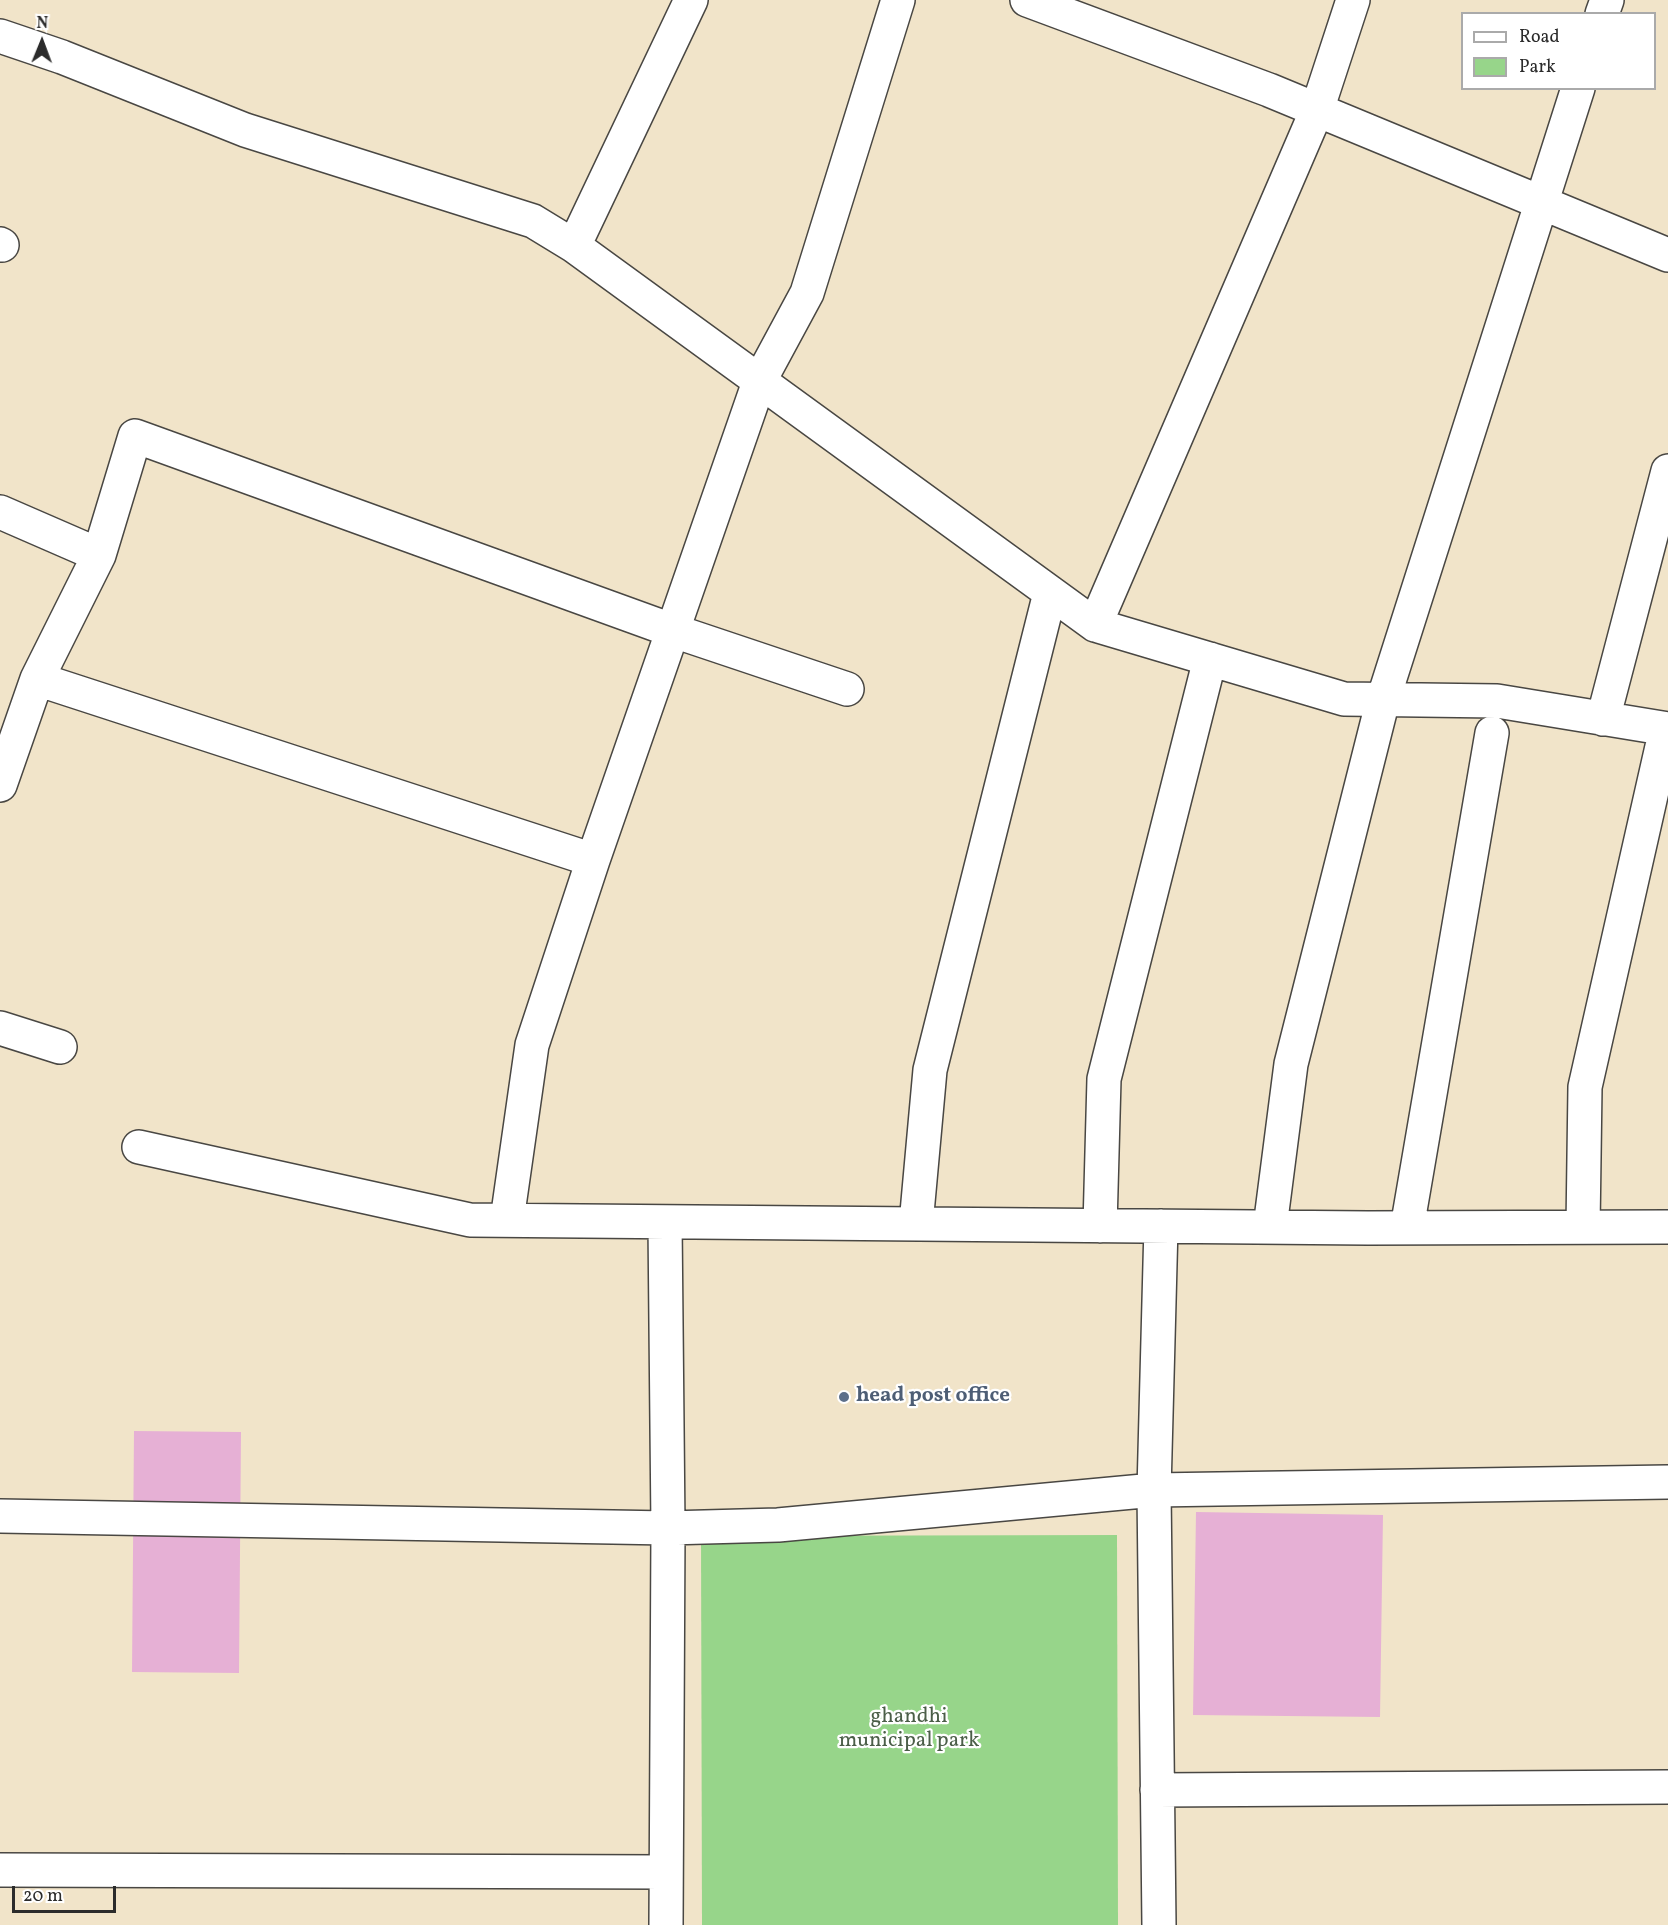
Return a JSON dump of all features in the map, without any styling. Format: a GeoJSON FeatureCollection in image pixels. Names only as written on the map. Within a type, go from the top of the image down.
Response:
{"type":"FeatureCollection","features":[{"type":"Feature","properties":{"kind":"street"},"geometry":{"type":"LineString","coordinates":[[574,246],[691,0]]}},
{"type":"Feature","properties":{"kind":"street"},"geometry":{"type":"LineString","coordinates":[[507,1220],[532,1045],[671,630],[759,382],[807,293],[898,0]]}},
{"type":"Feature","properties":{"kind":"street"},"geometry":{"type":"LineString","coordinates":[[1027,0],[1317,110],[1668,255]]}},
{"type":"Feature","properties":{"kind":"street"},"geometry":{"type":"LineString","coordinates":[[1095,625],[1317,110],[1353,0]]}},
{"type":"Feature","properties":{"kind":"street"},"geometry":{"type":"LineString","coordinates":[[0,36],[62,57],[245,130],[533,221],[574,246],[1095,625],[1344,699],[1497,701],[1667,729],[1585,1087],[1583,1227]]}},
{"type":"Feature","properties":{"kind":"street"},"geometry":{"type":"LineString","coordinates":[[1270,1227],[1291,1064],[1383,700],[1577,90]]}},
{"type":"Feature","properties":{"kind":"street"},"geometry":{"type":"LineString","coordinates":[[0,785],[37,679],[99,555],[135,436],[671,630],[847,689]]}},
{"type":"Feature","properties":{"kind":"street"},"geometry":{"type":"LineString","coordinates":[[1603,719],[1668,471]]}},
{"type":"Feature","properties":{"kind":"street"},"geometry":{"type":"LineString","coordinates":[[0,512],[99,555]]}},
{"type":"Feature","properties":{"kind":"street"},"geometry":{"type":"LineString","coordinates":[[916,1224],[930,1070],[1050,593]]}},
{"type":"Feature","properties":{"kind":"street"},"geometry":{"type":"LineString","coordinates":[[1100,1226],[1104,1079],[1210,659]]}},
{"type":"Feature","properties":{"kind":"street"},"geometry":{"type":"LineString","coordinates":[[37,679],[593,860]]}},
{"type":"Feature","properties":{"kind":"street"},"geometry":{"type":"LineString","coordinates":[[1407,1228],[1492,733]]}},
{"type":"Feature","properties":{"kind":"street"},"geometry":{"type":"LineString","coordinates":[[0,1028],[60,1047]]}},
{"type":"Feature","properties":{"kind":"street"},"geometry":{"type":"LineString","coordinates":[[139,1147],[470,1220],[1407,1228],[1668,1227]]}},
{"type":"Feature","properties":{"kind":"street"},"geometry":{"type":"LineString","coordinates":[[665,1222],[668,1528],[666,1925]]}},
{"type":"Feature","properties":{"kind":"street"},"geometry":{"type":"LineString","coordinates":[[1159,1925],[1154,1490],[1161,1226]]}},
{"type":"Feature","properties":{"kind":"street"},"geometry":{"type":"LineString","coordinates":[[0,1516],[668,1528],[778,1525],[1154,1490],[1668,1482]]}},
{"type":"Feature","properties":{"kind":"street"},"geometry":{"type":"LineString","coordinates":[[1157,1790],[1668,1787]]}},
{"type":"Feature","properties":{"kind":"street"},"geometry":{"type":"LineString","coordinates":[[0,1870],[666,1872]]}},
{"type":"Feature","properties":{"kind":"green space","name":"ghandhi municipal park"},"geometry":{"type":"Polygon","coordinates":[[[1117,1535],[1118,1925],[702,1925],[701,1536],[1117,1535]]]}},
{"type":"Feature","properties":{"kind":"building"},"geometry":{"type":"Polygon","coordinates":[[[134,1431],[241,1432],[239,1673],[132,1672],[134,1431]]]}},
{"type":"Feature","properties":{"kind":"building"},"geometry":{"type":"Polygon","coordinates":[[[1196,1512],[1383,1515],[1380,1717],[1193,1715],[1196,1512]]]}},
{"type":"Feature","properties":{"kind":"place","name":"head post office"},"geometry":{"type":"Point","coordinates":[844,1397]}}]}
